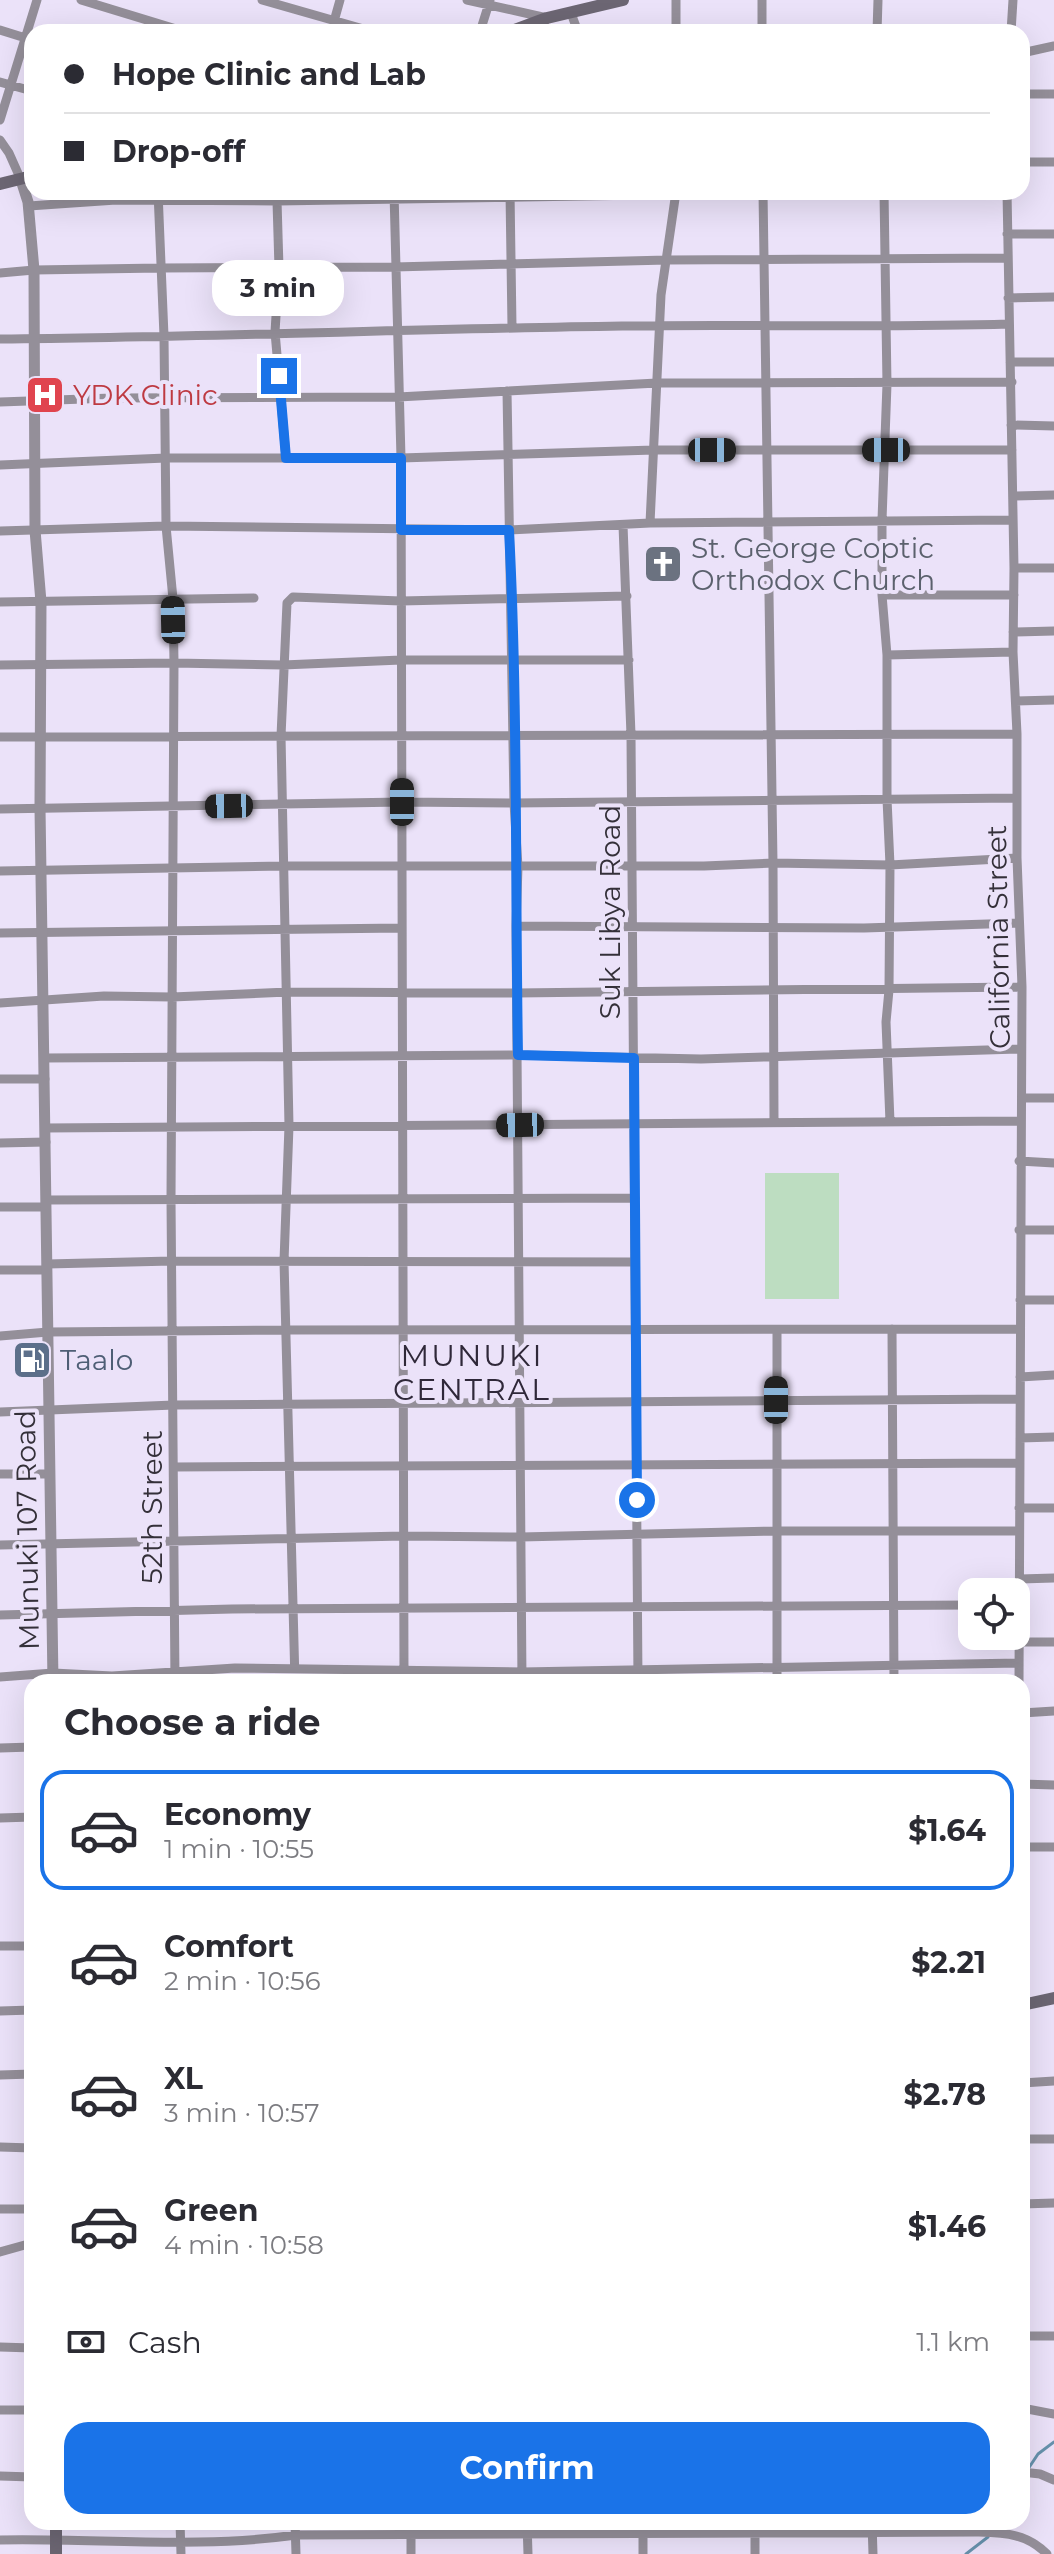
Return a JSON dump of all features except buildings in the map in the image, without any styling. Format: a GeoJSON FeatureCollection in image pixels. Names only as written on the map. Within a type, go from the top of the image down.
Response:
{"type":"FeatureCollection","features":[{"type":"Feature","properties":{"kind":"main road"},"geometry":{"type":"LineString","coordinates":[[531,24],[623,0]]}},
{"type":"Feature","properties":{"kind":"main road"},"geometry":{"type":"LineString","coordinates":[[0,184],[24,178]]}},
{"type":"Feature","properties":{"kind":"main road"},"geometry":{"type":"LineString","coordinates":[[1030,2004],[1053,2000]]}},
{"type":"Feature","properties":{"kind":"main road"},"geometry":{"type":"LineString","coordinates":[[56,2530],[56,2554]]}},
{"type":"Feature","properties":{"kind":"street"},"geometry":{"type":"LineString","coordinates":[[31,24],[37,0]]}},
{"type":"Feature","properties":{"kind":"street"},"geometry":{"type":"LineString","coordinates":[[81,0],[160,24]]}},
{"type":"Feature","properties":{"kind":"street"},"geometry":{"type":"LineString","coordinates":[[262,0],[347,24]]}},
{"type":"Feature","properties":{"kind":"street"},"geometry":{"type":"LineString","coordinates":[[332,24],[340,0]]}},
{"type":"Feature","properties":{"kind":"street"},"geometry":{"type":"LineString","coordinates":[[467,0],[547,18]]}},
{"type":"Feature","properties":{"kind":"street"},"geometry":{"type":"LineString","coordinates":[[676,0],[676,24]]}},
{"type":"Feature","properties":{"kind":"street"},"geometry":{"type":"LineString","coordinates":[[762,0],[762,24]]}},
{"type":"Feature","properties":{"kind":"street"},"geometry":{"type":"LineString","coordinates":[[877,24],[878,0]]}},
{"type":"Feature","properties":{"kind":"street"},"geometry":{"type":"LineString","coordinates":[[1012,24],[1013,0]]}},
{"type":"Feature","properties":{"kind":"street"},"geometry":{"type":"LineString","coordinates":[[482,24],[489,3]]}},
{"type":"Feature","properties":{"kind":"street"},"geometry":{"type":"LineString","coordinates":[[571,13],[575,24]]}},
{"type":"Feature","properties":{"kind":"street"},"geometry":{"type":"LineString","coordinates":[[0,30],[24,37]]}},
{"type":"Feature","properties":{"kind":"street"},"geometry":{"type":"LineString","coordinates":[[1030,51],[1054,46]]}},
{"type":"Feature","properties":{"kind":"street"},"geometry":{"type":"LineString","coordinates":[[0,120],[24,49]]}},
{"type":"Feature","properties":{"kind":"street"},"geometry":{"type":"LineString","coordinates":[[0,82],[24,89]]}},
{"type":"Feature","properties":{"kind":"street"},"geometry":{"type":"LineString","coordinates":[[1030,94],[1054,94]]}},
{"type":"Feature","properties":{"kind":"street"},"geometry":{"type":"LineString","coordinates":[[0,140],[24,175]]}},
{"type":"Feature","properties":{"kind":"street"},"geometry":{"type":"LineString","coordinates":[[1030,162],[1054,162]]}},
{"type":"Feature","properties":{"kind":"street","name":"Munuki 107 Road"},"geometry":{"type":"LineString","coordinates":[[28,200],[34,270],[35,530],[41,602],[40,808],[53,1674]]}},
{"type":"Feature","properties":{"kind":"street"},"geometry":{"type":"LineString","coordinates":[[29,206],[116,200]]}},
{"type":"Feature","properties":{"kind":"street","name":"52th Street"},"geometry":{"type":"LineString","coordinates":[[158,200],[164,336],[166,526],[173,599],[174,663],[171,1199],[176,1674]]}},
{"type":"Feature","properties":{"kind":"street"},"geometry":{"type":"LineString","coordinates":[[253,200],[282,200]]}},
{"type":"Feature","properties":{"kind":"street"},"geometry":{"type":"LineString","coordinates":[[394,200],[401,458],[404,1674]]}},
{"type":"Feature","properties":{"kind":"street"},"geometry":{"type":"LineString","coordinates":[[510,200],[512,327]]}},
{"type":"Feature","properties":{"kind":"street"},"geometry":{"type":"LineString","coordinates":[[650,523],[660,325],[675,200]]}},
{"type":"Feature","properties":{"kind":"street"},"geometry":{"type":"LineString","coordinates":[[763,200],[773,801],[774,1122]]}},
{"type":"Feature","properties":{"kind":"street"},"geometry":{"type":"LineString","coordinates":[[884,200],[887,384],[882,595],[887,655],[890,865],[887,1055],[890,1122]]}},
{"type":"Feature","properties":{"kind":"street","name":"California Street"},"geometry":{"type":"LineString","coordinates":[[1007,200],[1012,382],[1013,652],[1022,987],[1022,1098],[1019,1121],[1020,1578]]}},
{"type":"Feature","properties":{"kind":"street"},"geometry":{"type":"LineString","coordinates":[[277,201],[279,268],[275,332],[286,458]]}},
{"type":"Feature","properties":{"kind":"street"},"geometry":{"type":"LineString","coordinates":[[1007,234],[1054,234]]}},
{"type":"Feature","properties":{"kind":"street"},"geometry":{"type":"LineString","coordinates":[[0,273],[667,260],[1007,258]]}},
{"type":"Feature","properties":{"kind":"street"},"geometry":{"type":"LineString","coordinates":[[1008,298],[1054,297]]}},
{"type":"Feature","properties":{"kind":"street"},"geometry":{"type":"LineString","coordinates":[[0,339],[512,327],[1009,324]]}},
{"type":"Feature","properties":{"kind":"street"},"geometry":{"type":"LineString","coordinates":[[1010,362],[1054,362]]}},
{"type":"Feature","properties":{"kind":"street"},"geometry":{"type":"LineString","coordinates":[[0,402],[398,397],[657,383],[1012,382]]}},
{"type":"Feature","properties":{"kind":"street"},"geometry":{"type":"LineString","coordinates":[[507,391],[514,803],[518,867],[522,1674]]}},
{"type":"Feature","properties":{"kind":"street"},"geometry":{"type":"LineString","coordinates":[[1011,425],[1054,426]]}},
{"type":"Feature","properties":{"kind":"street"},"geometry":{"type":"LineString","coordinates":[[0,465],[166,458],[401,458],[654,450],[1012,450]]}},
{"type":"Feature","properties":{"kind":"street"},"geometry":{"type":"LineString","coordinates":[[1013,496],[1054,495]]}},
{"type":"Feature","properties":{"kind":"street"},"geometry":{"type":"LineString","coordinates":[[0,531],[166,526],[509,530],[650,523],[1012,520]]}},
{"type":"Feature","properties":{"kind":"street","name":"Suk Libya Road"},"geometry":{"type":"LineString","coordinates":[[623,525],[633,867],[638,1674]]}},
{"type":"Feature","properties":{"kind":"street"},"geometry":{"type":"LineString","coordinates":[[1014,568],[1054,568]]}},
{"type":"Feature","properties":{"kind":"street"},"geometry":{"type":"LineString","coordinates":[[882,595],[1014,595]]}},
{"type":"Feature","properties":{"kind":"street"},"geometry":{"type":"LineString","coordinates":[[295,1674],[284,1261],[289,1126],[281,736],[289,599],[512,601],[627,596]]}},
{"type":"Feature","properties":{"kind":"street"},"geometry":{"type":"LineString","coordinates":[[0,602],[254,598]]}},
{"type":"Feature","properties":{"kind":"street"},"geometry":{"type":"LineString","coordinates":[[1013,632],[1054,631]]}},
{"type":"Feature","properties":{"kind":"street"},"geometry":{"type":"LineString","coordinates":[[887,655],[1013,652]]}},
{"type":"Feature","properties":{"kind":"street"},"geometry":{"type":"LineString","coordinates":[[0,665],[629,660]]}},
{"type":"Feature","properties":{"kind":"street"},"geometry":{"type":"LineString","coordinates":[[1016,701],[1054,700]]}},
{"type":"Feature","properties":{"kind":"street"},"geometry":{"type":"LineString","coordinates":[[0,737],[1017,734]]}},
{"type":"Feature","properties":{"kind":"street"},"geometry":{"type":"LineString","coordinates":[[0,809],[402,802],[1017,798]]}},
{"type":"Feature","properties":{"kind":"street"},"geometry":{"type":"LineString","coordinates":[[0,871],[402,865],[890,865],[1017,858]]}},
{"type":"Feature","properties":{"kind":"street"},"geometry":{"type":"LineString","coordinates":[[516,926],[632,928],[1019,923]]}},
{"type":"Feature","properties":{"kind":"street"},"geometry":{"type":"LineString","coordinates":[[0,933],[402,928]]}},
{"type":"Feature","properties":{"kind":"street"},"geometry":{"type":"LineString","coordinates":[[0,1003],[104,996],[172,997],[288,992],[517,993],[1022,987]]}},
{"type":"Feature","properties":{"kind":"street"},"geometry":{"type":"LineString","coordinates":[[44,1058],[402,1055],[773,1057],[1021,1049]]}},
{"type":"Feature","properties":{"kind":"street"},"geometry":{"type":"LineString","coordinates":[[0,1079],[45,1079]]}},
{"type":"Feature","properties":{"kind":"street"},"geometry":{"type":"LineString","coordinates":[[1022,1098],[1054,1098]]}},
{"type":"Feature","properties":{"kind":"street"},"geometry":{"type":"LineString","coordinates":[[45,1128],[1019,1121]]}},
{"type":"Feature","properties":{"kind":"street"},"geometry":{"type":"LineString","coordinates":[[0,1143],[46,1142]]}},
{"type":"Feature","properties":{"kind":"street"},"geometry":{"type":"LineString","coordinates":[[1019,1161],[1054,1163]]}},
{"type":"Feature","properties":{"kind":"street"},"geometry":{"type":"LineString","coordinates":[[0,1207],[171,1199],[635,1198]]}},
{"type":"Feature","properties":{"kind":"street"},"geometry":{"type":"LineString","coordinates":[[1019,1230],[1054,1230]]}},
{"type":"Feature","properties":{"kind":"street"},"geometry":{"type":"LineString","coordinates":[[0,1270],[172,1261],[635,1262]]}},
{"type":"Feature","properties":{"kind":"street"},"geometry":{"type":"LineString","coordinates":[[1020,1300],[1054,1300]]}},
{"type":"Feature","properties":{"kind":"street"},"geometry":{"type":"LineString","coordinates":[[892,1329],[894,1674]]}},
{"type":"Feature","properties":{"kind":"street"},"geometry":{"type":"LineString","coordinates":[[0,1336],[48,1332],[287,1330],[1019,1329]]}},
{"type":"Feature","properties":{"kind":"street"},"geometry":{"type":"LineString","coordinates":[[776,1674],[777,1330]]}},
{"type":"Feature","properties":{"kind":"street"},"geometry":{"type":"LineString","coordinates":[[1020,1377],[1054,1375]]}},
{"type":"Feature","properties":{"kind":"street"},"geometry":{"type":"LineString","coordinates":[[0,1412],[174,1405],[1020,1399]]}},
{"type":"Feature","properties":{"kind":"street"},"geometry":{"type":"LineString","coordinates":[[1020,1438],[1054,1437]]}},
{"type":"Feature","properties":{"kind":"street"},"geometry":{"type":"LineString","coordinates":[[174,1467],[1020,1463]]}},
{"type":"Feature","properties":{"kind":"street"},"geometry":{"type":"LineString","coordinates":[[0,1474],[50,1474]]}},
{"type":"Feature","properties":{"kind":"street"},"geometry":{"type":"LineString","coordinates":[[1019,1508],[1054,1508]]}},
{"type":"Feature","properties":{"kind":"street"},"geometry":{"type":"LineString","coordinates":[[0,1545],[174,1539],[1019,1531]]}},
{"type":"Feature","properties":{"kind":"street"},"geometry":{"type":"LineString","coordinates":[[1030,1579],[1054,1578]]}},
{"type":"Feature","properties":{"kind":"street"},"geometry":{"type":"LineString","coordinates":[[0,1615],[175,1610],[958,1605]]}},
{"type":"Feature","properties":{"kind":"street"},"geometry":{"type":"LineString","coordinates":[[1030,1642],[1054,1642]]}},
{"type":"Feature","properties":{"kind":"street","name":"California Street"},"geometry":{"type":"LineString","coordinates":[[1019,1674],[1020,1650]]}},
{"type":"Feature","properties":{"kind":"street"},"geometry":{"type":"LineString","coordinates":[[572,1674],[776,1666],[894,1667],[1019,1663]]}},
{"type":"Feature","properties":{"kind":"street"},"geometry":{"type":"LineString","coordinates":[[196,1674],[235,1668],[348,1674]]}},
{"type":"Feature","properties":{"kind":"street"},"geometry":{"type":"LineString","coordinates":[[0,1677],[24,1677]]}},
{"type":"Feature","properties":{"kind":"street"},"geometry":{"type":"LineString","coordinates":[[1030,1712],[1054,1711]]}},
{"type":"Feature","properties":{"kind":"street"},"geometry":{"type":"LineString","coordinates":[[0,1748],[24,1747]]}},
{"type":"Feature","properties":{"kind":"street"},"geometry":{"type":"LineString","coordinates":[[1030,1784],[1054,1785]]}},
{"type":"Feature","properties":{"kind":"street"},"geometry":{"type":"LineString","coordinates":[[0,1818],[24,1817]]}},
{"type":"Feature","properties":{"kind":"street"},"geometry":{"type":"LineString","coordinates":[[1030,1847],[1054,1847]]}},
{"type":"Feature","properties":{"kind":"street"},"geometry":{"type":"LineString","coordinates":[[0,1946],[24,1946]]}},
{"type":"Feature","properties":{"kind":"street"},"geometry":{"type":"LineString","coordinates":[[0,2011],[24,2010]]}},
{"type":"Feature","properties":{"kind":"street"},"geometry":{"type":"LineString","coordinates":[[0,2075],[24,2074]]}},
{"type":"Feature","properties":{"kind":"street"},"geometry":{"type":"LineString","coordinates":[[1030,2082],[1054,2081]]}},
{"type":"Feature","properties":{"kind":"street"},"geometry":{"type":"LineString","coordinates":[[1030,2139],[1054,2139]]}},
{"type":"Feature","properties":{"kind":"street"},"geometry":{"type":"LineString","coordinates":[[0,2147],[24,2148]]}},
{"type":"Feature","properties":{"kind":"street"},"geometry":{"type":"LineString","coordinates":[[1030,2204],[1054,2203]]}},
{"type":"Feature","properties":{"kind":"street"},"geometry":{"type":"LineString","coordinates":[[0,2209],[24,2209]]}},
{"type":"Feature","properties":{"kind":"street"},"geometry":{"type":"LineString","coordinates":[[0,2252],[24,2245]]}},
{"type":"Feature","properties":{"kind":"street"},"geometry":{"type":"LineString","coordinates":[[1030,2336],[1054,2336]]}},
{"type":"Feature","properties":{"kind":"street"},"geometry":{"type":"LineString","coordinates":[[0,2347],[24,2348]]}},
{"type":"Feature","properties":{"kind":"street"},"geometry":{"type":"LineString","coordinates":[[0,2410],[24,2410]]}},
{"type":"Feature","properties":{"kind":"street"},"geometry":{"type":"LineString","coordinates":[[1030,2410],[1054,2414]]}},
{"type":"Feature","properties":{"kind":"street"},"geometry":{"type":"LineString","coordinates":[[1030,2473],[1054,2480]]}},
{"type":"Feature","properties":{"kind":"street"},"geometry":{"type":"LineString","coordinates":[[0,2476],[24,2477]]}},
{"type":"Feature","properties":{"kind":"street"},"geometry":{"type":"LineString","coordinates":[[180,2530],[181,2554]]}},
{"type":"Feature","properties":{"kind":"street"},"geometry":{"type":"LineString","coordinates":[[296,2530],[296,2554]]}},
{"type":"Feature","properties":{"kind":"street"},"geometry":{"type":"LineString","coordinates":[[411,2530],[411,2554]]}},
{"type":"Feature","properties":{"kind":"street"},"geometry":{"type":"LineString","coordinates":[[528,2530],[528,2554]]}},
{"type":"Feature","properties":{"kind":"street"},"geometry":{"type":"LineString","coordinates":[[643,2530],[643,2554]]}},
{"type":"Feature","properties":{"kind":"street"},"geometry":{"type":"LineString","coordinates":[[755,2530],[755,2554]]}},
{"type":"Feature","properties":{"kind":"street"},"geometry":{"type":"LineString","coordinates":[[872,2530],[873,2554]]}},
{"type":"Feature","properties":{"kind":"street"},"geometry":{"type":"LineString","coordinates":[[0,2540],[181,2542],[296,2535],[1008,2533],[1023,2536],[1047,2554]]}},
{"type":"Feature","properties":{"kind":"green space"},"geometry":{"type":"Polygon","coordinates":[[[765,1173],[839,1173],[839,1299],[765,1299],[765,1173]]]}},
{"type":"Feature","properties":{"kind":"green space"},"geometry":{"type":"Polygon","coordinates":[[[535,2530],[638,2530],[638,2532],[535,2530]]]}},
{"type":"Feature","properties":{"kind":"waterway"},"geometry":{"type":"LineString","coordinates":[[1030,2466],[1038,2454],[1054,2442]]}},
{"type":"Feature","properties":{"kind":"waterway"},"geometry":{"type":"LineString","coordinates":[[966,2554],[988,2537]]}},
{"type":"Feature","properties":{"kind":"place","name":"YDK Clinic"},"geometry":{"type":"Point","coordinates":[45,395]}},
{"type":"Feature","properties":{"kind":"place","name":"St. George Coptic Orthodox Church"},"geometry":{"type":"Point","coordinates":[663,564]}},
{"type":"Feature","properties":{"kind":"place","name":"Taalo"},"geometry":{"type":"Point","coordinates":[32,1360]}},
{"type":"Feature","properties":{"kind":"district","name":"MUNUKI CENTRAL"},"geometry":{"type":"Point","coordinates":[472,1373]}},
{"type":"Feature","properties":{"kind":"route"},"geometry":{"type":"LineString","coordinates":[[279,376],[286,458],[401,458],[401,530],[509,530],[518,867],[518,1055],[634,1058],[637,1500]]}}]}
